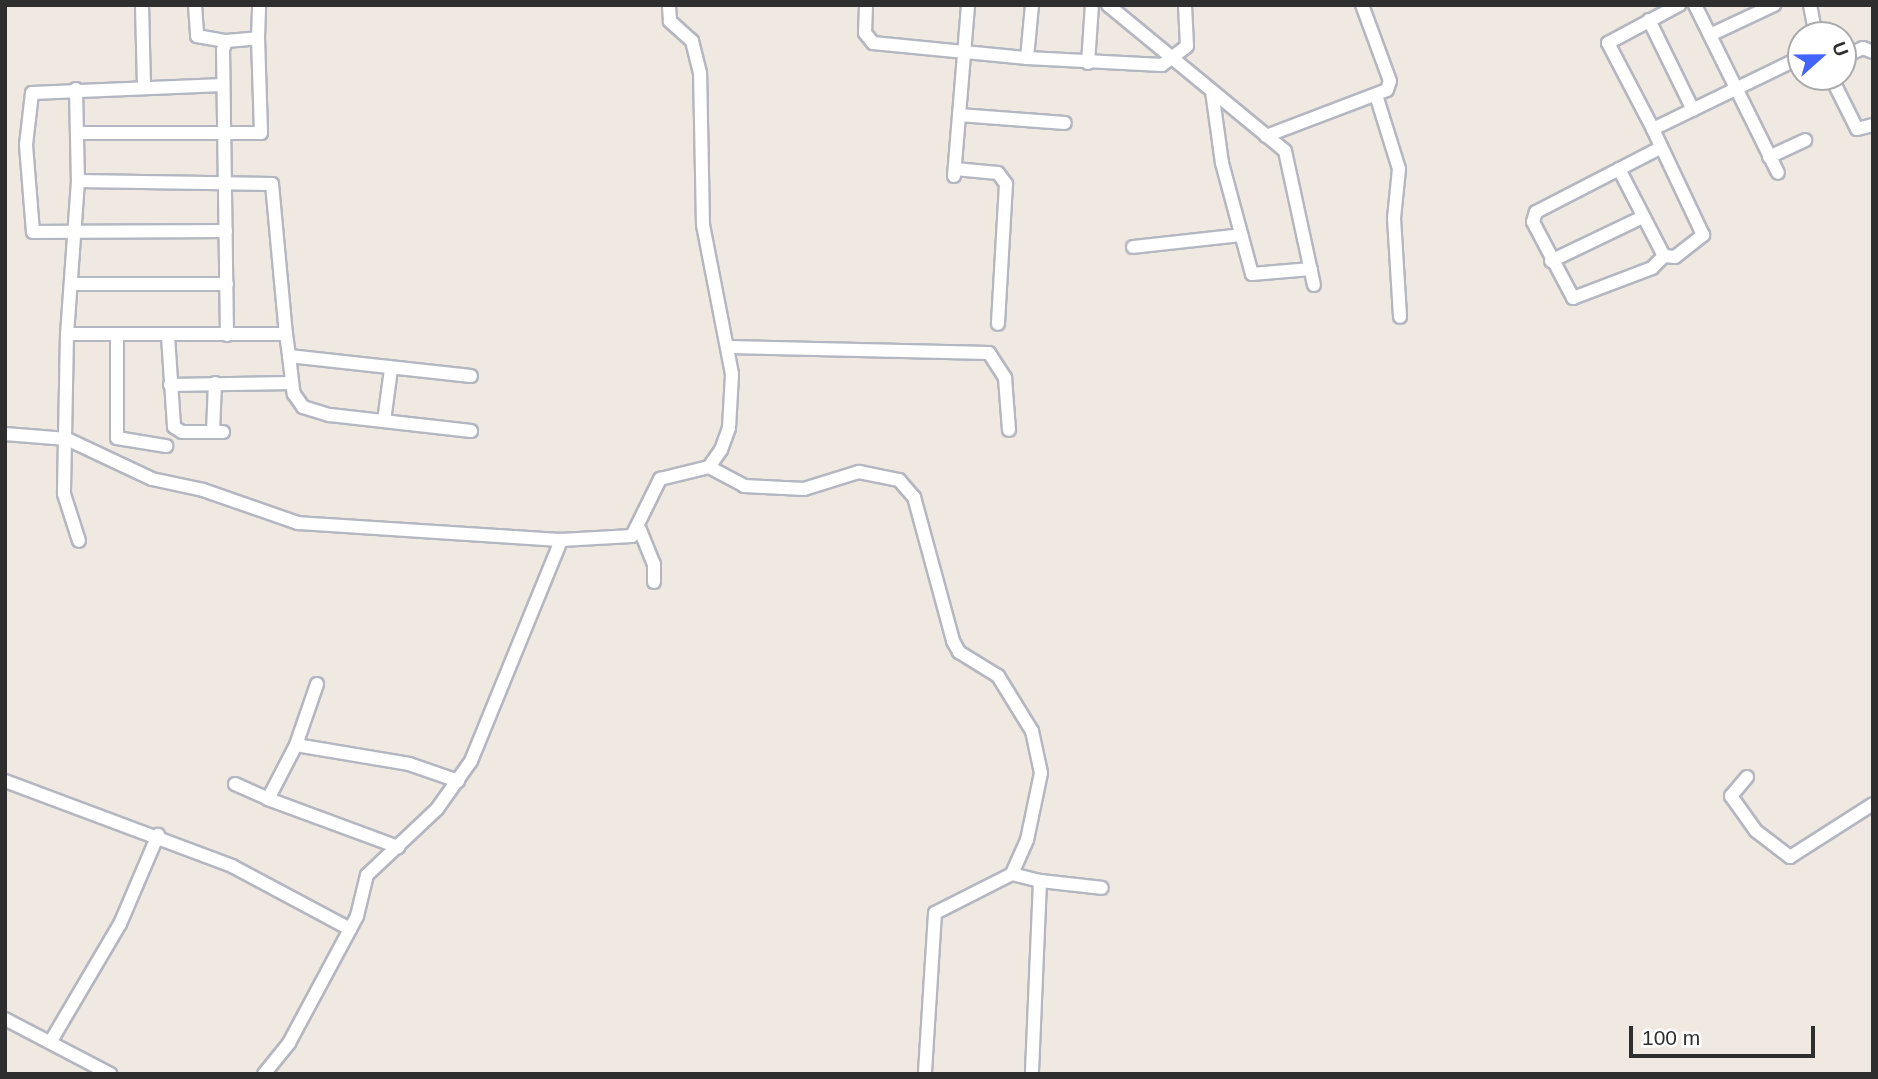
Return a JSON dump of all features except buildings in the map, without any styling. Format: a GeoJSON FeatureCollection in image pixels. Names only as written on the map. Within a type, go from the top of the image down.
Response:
{"type":"FeatureCollection","features":[{"type":"Feature","properties":{"kind":"street"},"geometry":{"type":"LineString","coordinates":[[142,5],[144,85]]}},
{"type":"Feature","properties":{"kind":"street"},"geometry":{"type":"LineString","coordinates":[[195,5],[197,36],[226,41],[258,38]]}},
{"type":"Feature","properties":{"kind":"street"},"geometry":{"type":"LineString","coordinates":[[77,133],[225,134],[263,131],[259,5]]}},
{"type":"Feature","properties":{"kind":"street"},"geometry":{"type":"LineString","coordinates":[[669,5],[670,21],[692,41],[700,73],[703,225],[729,347],[729,428],[709,467]]}},
{"type":"Feature","properties":{"kind":"street"},"geometry":{"type":"LineString","coordinates":[[866,5],[865,33],[873,43],[1146,66],[1172,58],[1189,36],[1185,5]]}},
{"type":"Feature","properties":{"kind":"street"},"geometry":{"type":"LineString","coordinates":[[968,5],[955,173],[998,173],[1006,184],[998,324]]}},
{"type":"Feature","properties":{"kind":"street"},"geometry":{"type":"LineString","coordinates":[[1027,58],[1032,5]]}},
{"type":"Feature","properties":{"kind":"street"},"geometry":{"type":"LineString","coordinates":[[1088,63],[1092,5]]}},
{"type":"Feature","properties":{"kind":"street"},"geometry":{"type":"LineString","coordinates":[[1108,5],[1288,156],[1314,285]]}},
{"type":"Feature","properties":{"kind":"street"},"geometry":{"type":"LineString","coordinates":[[1266,136],[1376,95],[1390,81],[1362,5]]}},
{"type":"Feature","properties":{"kind":"street"},"geometry":{"type":"LineString","coordinates":[[1660,148],[1534,215],[1551,261],[1568,295],[1578,300],[1652,268],[1664,256],[1682,253],[1703,234],[1653,129],[1608,46],[1678,5]]}},
{"type":"Feature","properties":{"kind":"street"},"geometry":{"type":"LineString","coordinates":[[1696,5],[1778,173]]}},
{"type":"Feature","properties":{"kind":"street"},"geometry":{"type":"LineString","coordinates":[[1710,35],[1774,5]]}},
{"type":"Feature","properties":{"kind":"street"},"geometry":{"type":"LineString","coordinates":[[1649,20],[1693,110]]}},
{"type":"Feature","properties":{"kind":"street"},"geometry":{"type":"LineString","coordinates":[[226,41],[223,85],[228,335]]}},
{"type":"Feature","properties":{"kind":"street"},"geometry":{"type":"LineString","coordinates":[[1653,129],[1787,64]]}},
{"type":"Feature","properties":{"kind":"street"},"geometry":{"type":"LineString","coordinates":[[223,85],[144,85],[30,94],[26,145],[30,229],[76,232],[226,231]]}},
{"type":"Feature","properties":{"kind":"street"},"geometry":{"type":"LineString","coordinates":[[76,89],[78,181],[67,334],[64,495],[79,541]]}},
{"type":"Feature","properties":{"kind":"street"},"geometry":{"type":"LineString","coordinates":[[1838,91],[1857,129],[1873,125]]}},
{"type":"Feature","properties":{"kind":"street"},"geometry":{"type":"LineString","coordinates":[[1212,92],[1241,235],[1255,276],[1311,269]]}},
{"type":"Feature","properties":{"kind":"street"},"geometry":{"type":"LineString","coordinates":[[1376,95],[1399,169],[1394,218],[1400,317]]}},
{"type":"Feature","properties":{"kind":"street"},"geometry":{"type":"LineString","coordinates":[[959,115],[1065,122]]}},
{"type":"Feature","properties":{"kind":"street"},"geometry":{"type":"LineString","coordinates":[[1769,156],[1805,140]]}},
{"type":"Feature","properties":{"kind":"street"},"geometry":{"type":"LineString","coordinates":[[1619,169],[1664,256]]}},
{"type":"Feature","properties":{"kind":"street"},"geometry":{"type":"LineString","coordinates":[[78,181],[226,183],[276,188],[292,383],[303,407],[384,421],[471,431]]}},
{"type":"Feature","properties":{"kind":"street"},"geometry":{"type":"LineString","coordinates":[[1551,261],[1643,217]]}},
{"type":"Feature","properties":{"kind":"street"},"geometry":{"type":"LineString","coordinates":[[1132,247],[1241,235]]}},
{"type":"Feature","properties":{"kind":"street"},"geometry":{"type":"LineString","coordinates":[[72,284],[227,284]]}},
{"type":"Feature","properties":{"kind":"street"},"geometry":{"type":"LineString","coordinates":[[67,334],[117,337],[286,334]]}},
{"type":"Feature","properties":{"kind":"street"},"geometry":{"type":"LineString","coordinates":[[168,336],[175,429],[218,432],[215,383]]}},
{"type":"Feature","properties":{"kind":"street"},"geometry":{"type":"LineString","coordinates":[[117,337],[117,439],[166,446]]}},
{"type":"Feature","properties":{"kind":"street"},"geometry":{"type":"LineString","coordinates":[[729,347],[989,353],[1006,378],[1009,430]]}},
{"type":"Feature","properties":{"kind":"street"},"geometry":{"type":"LineString","coordinates":[[289,356],[471,376]]}},
{"type":"Feature","properties":{"kind":"street"},"geometry":{"type":"LineString","coordinates":[[384,421],[391,369]]}},
{"type":"Feature","properties":{"kind":"street"},"geometry":{"type":"LineString","coordinates":[[170,384],[292,383]]}},
{"type":"Feature","properties":{"kind":"street"},"geometry":{"type":"LineString","coordinates":[[5,433],[67,439],[152,479],[203,490],[298,523],[561,540],[625,538],[640,530],[660,479],[709,467],[744,486],[804,489],[869,473],[899,480],[911,491],[953,641],[959,652],[998,676],[1037,744],[1041,773],[1027,840],[1012,874],[936,913],[925,1074]]}},
{"type":"Feature","properties":{"kind":"street"},"geometry":{"type":"LineString","coordinates":[[640,530],[654,564],[654,582]]}},
{"type":"Feature","properties":{"kind":"street"},"geometry":{"type":"LineString","coordinates":[[264,1074],[289,1043],[350,929],[367,875],[398,848],[458,781],[529,630],[561,540]]}},
{"type":"Feature","properties":{"kind":"street"},"geometry":{"type":"LineString","coordinates":[[268,799],[296,745],[317,684]]}},
{"type":"Feature","properties":{"kind":"street"},"geometry":{"type":"LineString","coordinates":[[296,745],[409,764],[458,781]]}},
{"type":"Feature","properties":{"kind":"street"},"geometry":{"type":"LineString","coordinates":[[1747,777],[1731,796],[1756,831],[1790,857],[1873,804]]}},
{"type":"Feature","properties":{"kind":"street"},"geometry":{"type":"LineString","coordinates":[[5,781],[158,835],[232,866],[350,929]]}},
{"type":"Feature","properties":{"kind":"street"},"geometry":{"type":"LineString","coordinates":[[234,784],[398,848]]}},
{"type":"Feature","properties":{"kind":"street"},"geometry":{"type":"LineString","coordinates":[[51,1041],[120,925],[158,835]]}},
{"type":"Feature","properties":{"kind":"street"},"geometry":{"type":"LineString","coordinates":[[1012,874],[1040,881],[1102,888]]}},
{"type":"Feature","properties":{"kind":"street"},"geometry":{"type":"LineString","coordinates":[[1032,1074],[1040,881]]}},
{"type":"Feature","properties":{"kind":"street"},"geometry":{"type":"LineString","coordinates":[[5,1019],[110,1074]]}}]}
